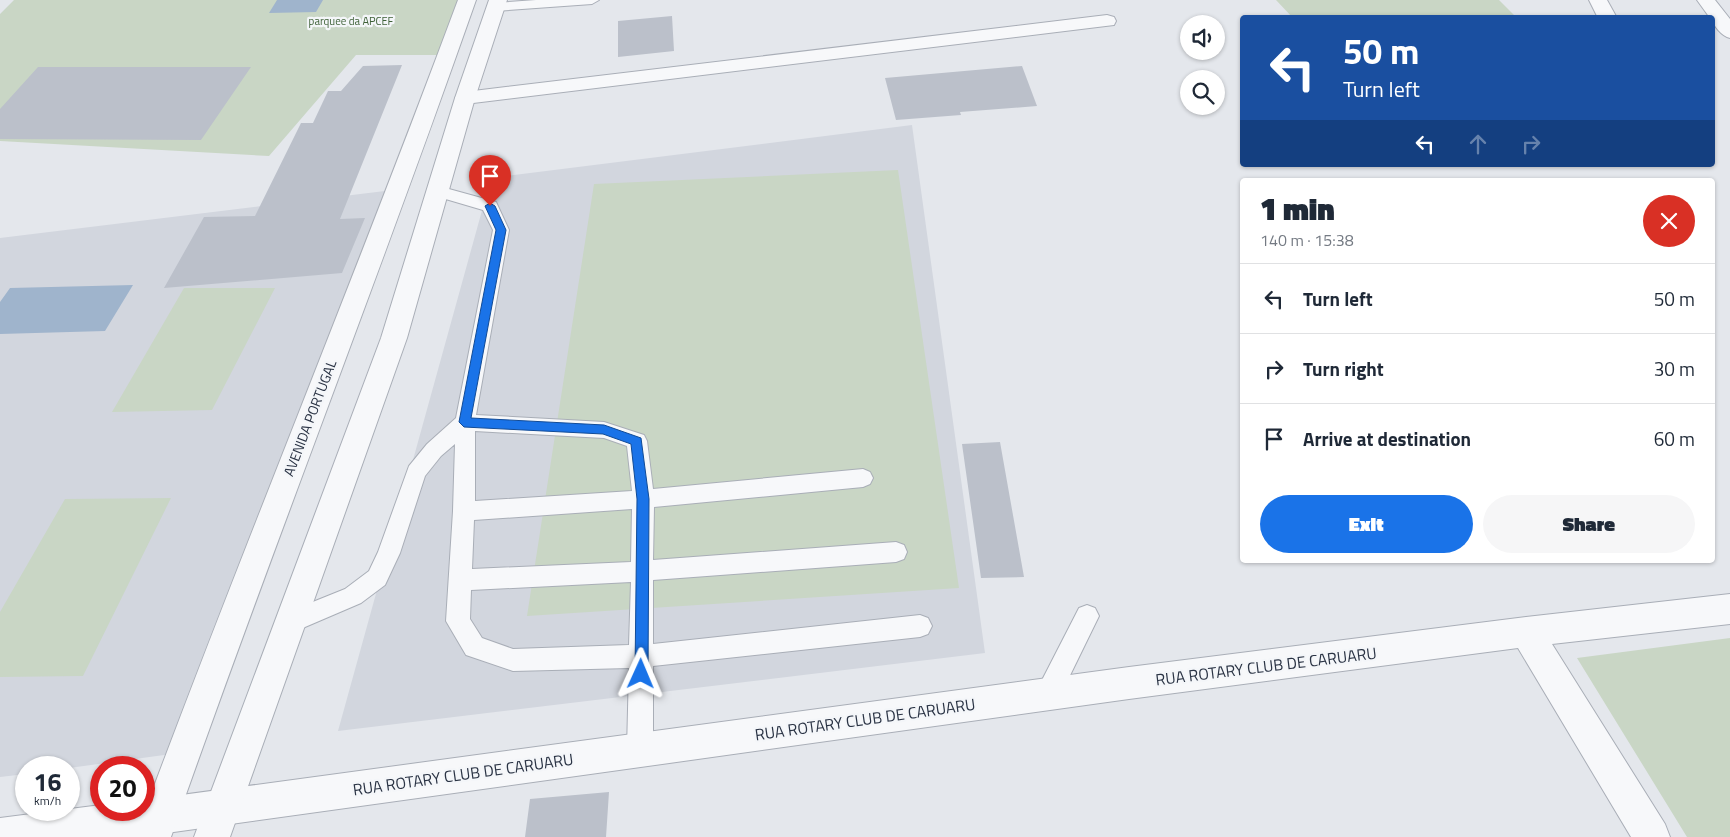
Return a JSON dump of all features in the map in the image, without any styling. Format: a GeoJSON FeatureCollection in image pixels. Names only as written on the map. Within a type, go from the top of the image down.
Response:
{"type":"FeatureCollection","features":[{"type":"Feature","properties":{"kind":"street","name":"AVENIDA PORTUGAL"},"geometry":{"type":"LineString","coordinates":[[157,827],[427,114],[467,0]]}},
{"type":"Feature","properties":{"kind":"street"},"geometry":{"type":"LineString","coordinates":[[1598,0],[1606,15]]}},
{"type":"Feature","properties":{"kind":"street"},"geometry":{"type":"LineString","coordinates":[[1706,0],[1730,32]]}},
{"type":"Feature","properties":{"kind":"street"},"geometry":{"type":"LineString","coordinates":[[217,822],[394,338],[465,98],[497,4]]}},
{"type":"Feature","properties":{"kind":"street"},"geometry":{"type":"LineString","coordinates":[[465,98],[1106,21]]}},
{"type":"Feature","properties":{"kind":"street","name":"RUA ROTARY CLUB DE CARUARU"},"geometry":{"type":"LineString","coordinates":[[0,836],[217,822],[640,750],[1048,694],[1526,632],[1730,609]]}},
{"type":"Feature","properties":{"kind":"street"},"geometry":{"type":"LineString","coordinates":[[1526,632],[1652,837]]}},
{"type":"Feature","properties":{"kind":"lane"},"geometry":{"type":"LineString","coordinates":[[497,4],[592,0]]}},
{"type":"Feature","properties":{"kind":"lane"},"geometry":{"type":"LineString","coordinates":[[438,191],[490,206],[501,230],[464,422],[464,511],[458,621],[474,647],[513,660],[642,656],[920,626]]}},
{"type":"Feature","properties":{"kind":"lane"},"geometry":{"type":"LineString","coordinates":[[291,622],[353,596],[377,578],[389,553],[416,472],[434,450],[464,422],[604,430],[637,441],[643,499],[640,750]]}},
{"type":"Feature","properties":{"kind":"lane"},"geometry":{"type":"LineString","coordinates":[[464,511],[643,499],[863,478]]}},
{"type":"Feature","properties":{"kind":"lane"},"geometry":{"type":"LineString","coordinates":[[459,580],[643,571],[896,552]]}},
{"type":"Feature","properties":{"kind":"lane"},"geometry":{"type":"LineString","coordinates":[[1048,694],[1087,616]]}},
{"type":"Feature","properties":{"kind":"shaded area"},"geometry":{"type":"Polygon","coordinates":[[[912,125],[985,653],[338,731],[491,178],[912,125]]]}},
{"type":"Feature","properties":{"kind":"shaded area"},"geometry":{"type":"Polygon","coordinates":[[[393,190],[186,752],[155,756],[90,756],[90,765],[80,766],[80,756],[15,756],[15,775],[0,777],[0,238],[393,190]]]}},
{"type":"Feature","properties":{"kind":"green space","name":"parquee da APCEF"},"geometry":{"type":"Polygon","coordinates":[[[14,0],[464,0],[443,55],[356,55],[269,156],[0,141],[0,14],[14,0]]]}},
{"type":"Feature","properties":{"kind":"green space"},"geometry":{"type":"Polygon","coordinates":[[[1276,0],[1499,0],[1514,15],[1290,15],[1276,0]]]}},
{"type":"Feature","properties":{"kind":"green space"},"geometry":{"type":"Polygon","coordinates":[[[898,170],[959,588],[527,616],[594,184],[898,170]]]}},
{"type":"Feature","properties":{"kind":"green space"},"geometry":{"type":"Polygon","coordinates":[[[184,288],[275,288],[212,410],[112,412],[184,288]]]}},
{"type":"Feature","properties":{"kind":"green space"},"geometry":{"type":"Polygon","coordinates":[[[171,498],[83,676],[0,677],[0,612],[65,499],[171,498]]]}},
{"type":"Feature","properties":{"kind":"green space"},"geometry":{"type":"Polygon","coordinates":[[[1730,638],[1730,837],[1687,837],[1577,658],[1730,638]]]}},
{"type":"Feature","properties":{"kind":"water"},"geometry":{"type":"Polygon","coordinates":[[[277,0],[323,0],[316,12],[269,13],[277,0]]]}},
{"type":"Feature","properties":{"kind":"water"},"geometry":{"type":"Polygon","coordinates":[[[133,285],[105,331],[0,334],[0,302],[10,288],[133,285]]]}},
{"type":"Feature","properties":{"kind":"building"},"geometry":{"type":"Polygon","coordinates":[[[672,16],[674,51],[618,57],[618,21],[672,16]]]}},
{"type":"Feature","properties":{"kind":"building"},"geometry":{"type":"Polygon","coordinates":[[[402,65],[340,219],[365,218],[342,273],[164,288],[204,217],[255,216],[301,123],[313,123],[328,91],[341,91],[363,66],[402,65]]]}},
{"type":"Feature","properties":{"kind":"building"},"geometry":{"type":"Polygon","coordinates":[[[1022,66],[1037,106],[960,112],[961,115],[896,120],[885,78],[1022,66]]]}},
{"type":"Feature","properties":{"kind":"building"},"geometry":{"type":"Polygon","coordinates":[[[38,67],[251,67],[201,140],[0,139],[0,109],[38,67]]]}},
{"type":"Feature","properties":{"kind":"building"},"geometry":{"type":"Polygon","coordinates":[[[1000,442],[1024,577],[981,578],[962,444],[1000,442]]]}},
{"type":"Feature","properties":{"kind":"building"},"geometry":{"type":"Polygon","coordinates":[[[609,792],[606,837],[525,837],[530,799],[609,792]]]}},
{"type":"Feature","properties":{"kind":"route"},"geometry":{"type":"LineString","coordinates":[[490,206],[501,230],[464,422],[604,430],[637,441],[643,499],[641,674]]}}]}
